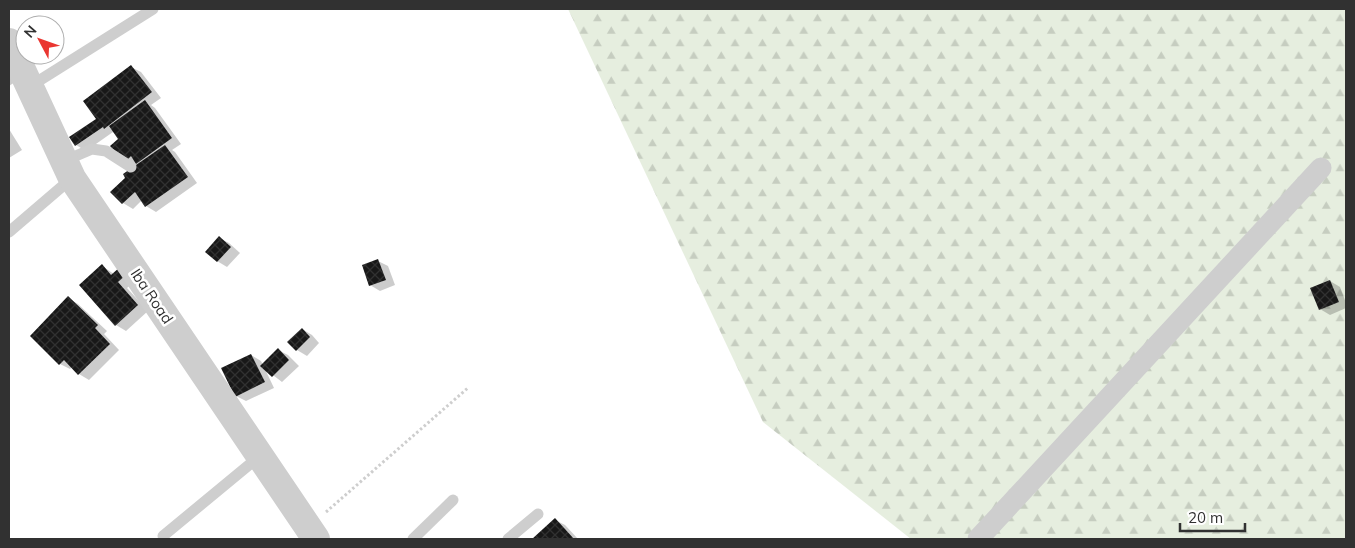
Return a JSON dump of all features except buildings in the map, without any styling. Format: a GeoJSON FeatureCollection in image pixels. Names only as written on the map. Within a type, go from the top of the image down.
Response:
{"type":"FeatureCollection","features":[{"type":"Feature","properties":{"kind":"street","name":"Iba Road"},"geometry":{"type":"LineString","coordinates":[[9,42],[22,78],[68,170],[312,533]]}},
{"type":"Feature","properties":{"kind":"street"},"geometry":{"type":"LineString","coordinates":[[978,539],[1321,168]]}},
{"type":"Feature","properties":{"kind":"lane"},"geometry":{"type":"LineString","coordinates":[[22,78],[153,9]]}},
{"type":"Feature","properties":{"kind":"lane"},"geometry":{"type":"LineString","coordinates":[[9,232],[68,170],[92,149],[106,151],[132,167]]}},
{"type":"Feature","properties":{"kind":"lane"},"geometry":{"type":"LineString","coordinates":[[163,536],[261,455]]}},
{"type":"Feature","properties":{"kind":"lane"},"geometry":{"type":"LineString","coordinates":[[413,539],[453,500]]}},
{"type":"Feature","properties":{"kind":"lane"},"geometry":{"type":"LineString","coordinates":[[508,539],[538,514]]}},
{"type":"Feature","properties":{"kind":"path"},"geometry":{"type":"LineString","coordinates":[[312,533],[469,387]]}},
{"type":"Feature","properties":{"kind":"green space"},"geometry":{"type":"Polygon","coordinates":[[[568,9],[1346,9],[1346,539],[911,539],[763,422],[568,9]]]}}]}
